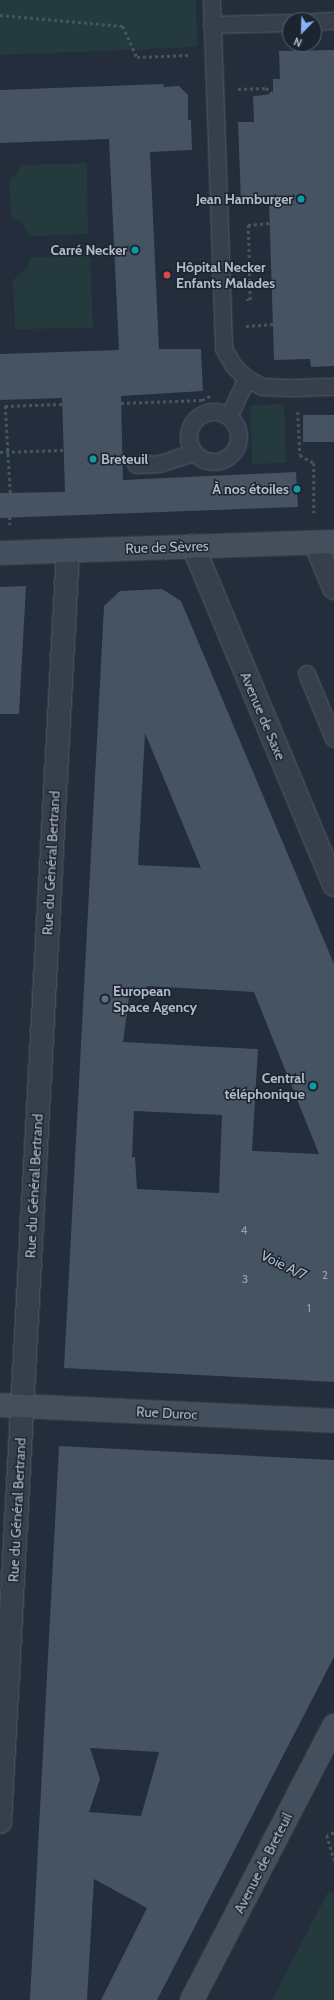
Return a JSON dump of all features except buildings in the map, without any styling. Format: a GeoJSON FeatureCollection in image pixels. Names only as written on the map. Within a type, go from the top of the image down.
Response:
{"type":"FeatureCollection","features":[{"type":"Feature","properties":{"kind":"street","name":"Rue de Sèvres"},"geometry":{"type":"LineString","coordinates":[[0,553],[324,543]]}},
{"type":"Feature","properties":{"kind":"street"},"geometry":{"type":"LineString","coordinates":[[324,543],[334,588]]}},
{"type":"Feature","properties":{"kind":"street","name":"Avenue de Saxe"},"geometry":{"type":"LineString","coordinates":[[193,546],[334,885]]}},
{"type":"Feature","properties":{"kind":"street","name":"Rue du Général Bertrand"},"geometry":{"type":"LineString","coordinates":[[0,1822],[68,551]]}},
{"type":"Feature","properties":{"kind":"street","name":"Rue Duroc"},"geometry":{"type":"LineString","coordinates":[[0,1405],[334,1421]]}},
{"type":"Feature","properties":{"kind":"street","name":"Avenue de Breteuil"},"geometry":{"type":"LineString","coordinates":[[192,2000],[334,1726]]}},
{"type":"Feature","properties":{"kind":"lane"},"geometry":{"type":"LineString","coordinates":[[212,0],[212,54],[224,349],[234,366],[247,379],[263,386],[296,388],[334,387]]}},
{"type":"Feature","properties":{"kind":"lane"},"geometry":{"type":"LineString","coordinates":[[322,22],[334,21]]}},
{"type":"Feature","properties":{"kind":"lane"},"geometry":{"type":"LineString","coordinates":[[212,25],[282,23]]}},
{"type":"Feature","properties":{"kind":"lane"},"geometry":{"type":"LineString","coordinates":[[229,417],[247,379]]}},
{"type":"Feature","properties":{"kind":"lane"},"geometry":{"type":"LineString","coordinates":[[210,412],[223,414],[229,417],[235,424],[239,433],[239,442],[234,452],[227,459],[218,462],[209,462],[200,459],[194,453],[188,436],[194,422],[201,415],[210,412]]}},
{"type":"Feature","properties":{"kind":"lane"},"geometry":{"type":"LineString","coordinates":[[136,465],[160,464],[194,453]]}},
{"type":"Feature","properties":{"kind":"lane"},"geometry":{"type":"LineString","coordinates":[[307,674],[334,739]]}},
{"type":"Feature","properties":{"kind":"path"},"geometry":{"type":"LineString","coordinates":[[0,15],[123,26],[138,57],[212,54]]}},
{"type":"Feature","properties":{"kind":"path"},"geometry":{"type":"LineString","coordinates":[[214,91],[266,88],[273,94]]}},
{"type":"Feature","properties":{"kind":"path"},"geometry":{"type":"LineString","coordinates":[[250,300],[248,225],[270,223]]}},
{"type":"Feature","properties":{"kind":"path"},"geometry":{"type":"LineString","coordinates":[[244,326],[273,324]]}},
{"type":"Feature","properties":{"kind":"path"},"geometry":{"type":"LineString","coordinates":[[121,403],[202,400],[247,379]]}},
{"type":"Feature","properties":{"kind":"path"},"geometry":{"type":"LineString","coordinates":[[296,388],[300,455],[314,463],[314,513]]}},
{"type":"Feature","properties":{"kind":"path"},"geometry":{"type":"LineString","coordinates":[[10,492],[5,406],[62,404]]}},
{"type":"Feature","properties":{"kind":"path"},"geometry":{"type":"LineString","coordinates":[[0,452],[64,450]]}},
{"type":"Feature","properties":{"kind":"path"},"geometry":{"type":"LineString","coordinates":[[10,517],[10,525]]}},
{"type":"Feature","properties":{"kind":"path","name":"Voie A/7"},"geometry":{"type":"LineString","coordinates":[[226,1247],[334,1300]]}},
{"type":"Feature","properties":{"kind":"path"},"geometry":{"type":"LineString","coordinates":[[334,1833],[327,1835],[334,1860]]}},
{"type":"Feature","properties":{"kind":"green space"},"geometry":{"type":"Polygon","coordinates":[[[0,0],[196,0],[197,47],[0,55],[0,0]]]}},
{"type":"Feature","properties":{"kind":"green space"},"geometry":{"type":"Polygon","coordinates":[[[87,163],[88,234],[30,236],[21,222],[11,216],[9,179],[17,173],[22,165],[87,163]]]}},
{"type":"Feature","properties":{"kind":"green space"},"geometry":{"type":"Polygon","coordinates":[[[90,255],[93,328],[15,329],[13,280],[28,266],[31,257],[90,255]]]}},
{"type":"Feature","properties":{"kind":"green space"},"geometry":{"type":"Polygon","coordinates":[[[284,404],[286,463],[252,464],[250,405],[284,404]]]}},
{"type":"Feature","properties":{"kind":"green space"},"geometry":{"type":"Polygon","coordinates":[[[329,1890],[334,1893],[334,2000],[272,2000],[329,1890]]]}},
{"type":"Feature","properties":{"kind":"place","name":"Jean Hamburger"},"geometry":{"type":"Point","coordinates":[301,199]}},
{"type":"Feature","properties":{"kind":"place","name":"Carré Necker"},"geometry":{"type":"Point","coordinates":[135,250]}},
{"type":"Feature","properties":{"kind":"place","name":"Hôpital Necker Enfants Malades"},"geometry":{"type":"Point","coordinates":[167,275]}},
{"type":"Feature","properties":{"kind":"place","name":"Breteuil"},"geometry":{"type":"Point","coordinates":[93,459]}},
{"type":"Feature","properties":{"kind":"place","name":"À nos étoiles"},"geometry":{"type":"Point","coordinates":[297,489]}},
{"type":"Feature","properties":{"kind":"place","name":"European Space Agency"},"geometry":{"type":"Point","coordinates":[105,999]}},
{"type":"Feature","properties":{"kind":"place","name":"Central téléphonique"},"geometry":{"type":"Point","coordinates":[313,1086]}}]}
